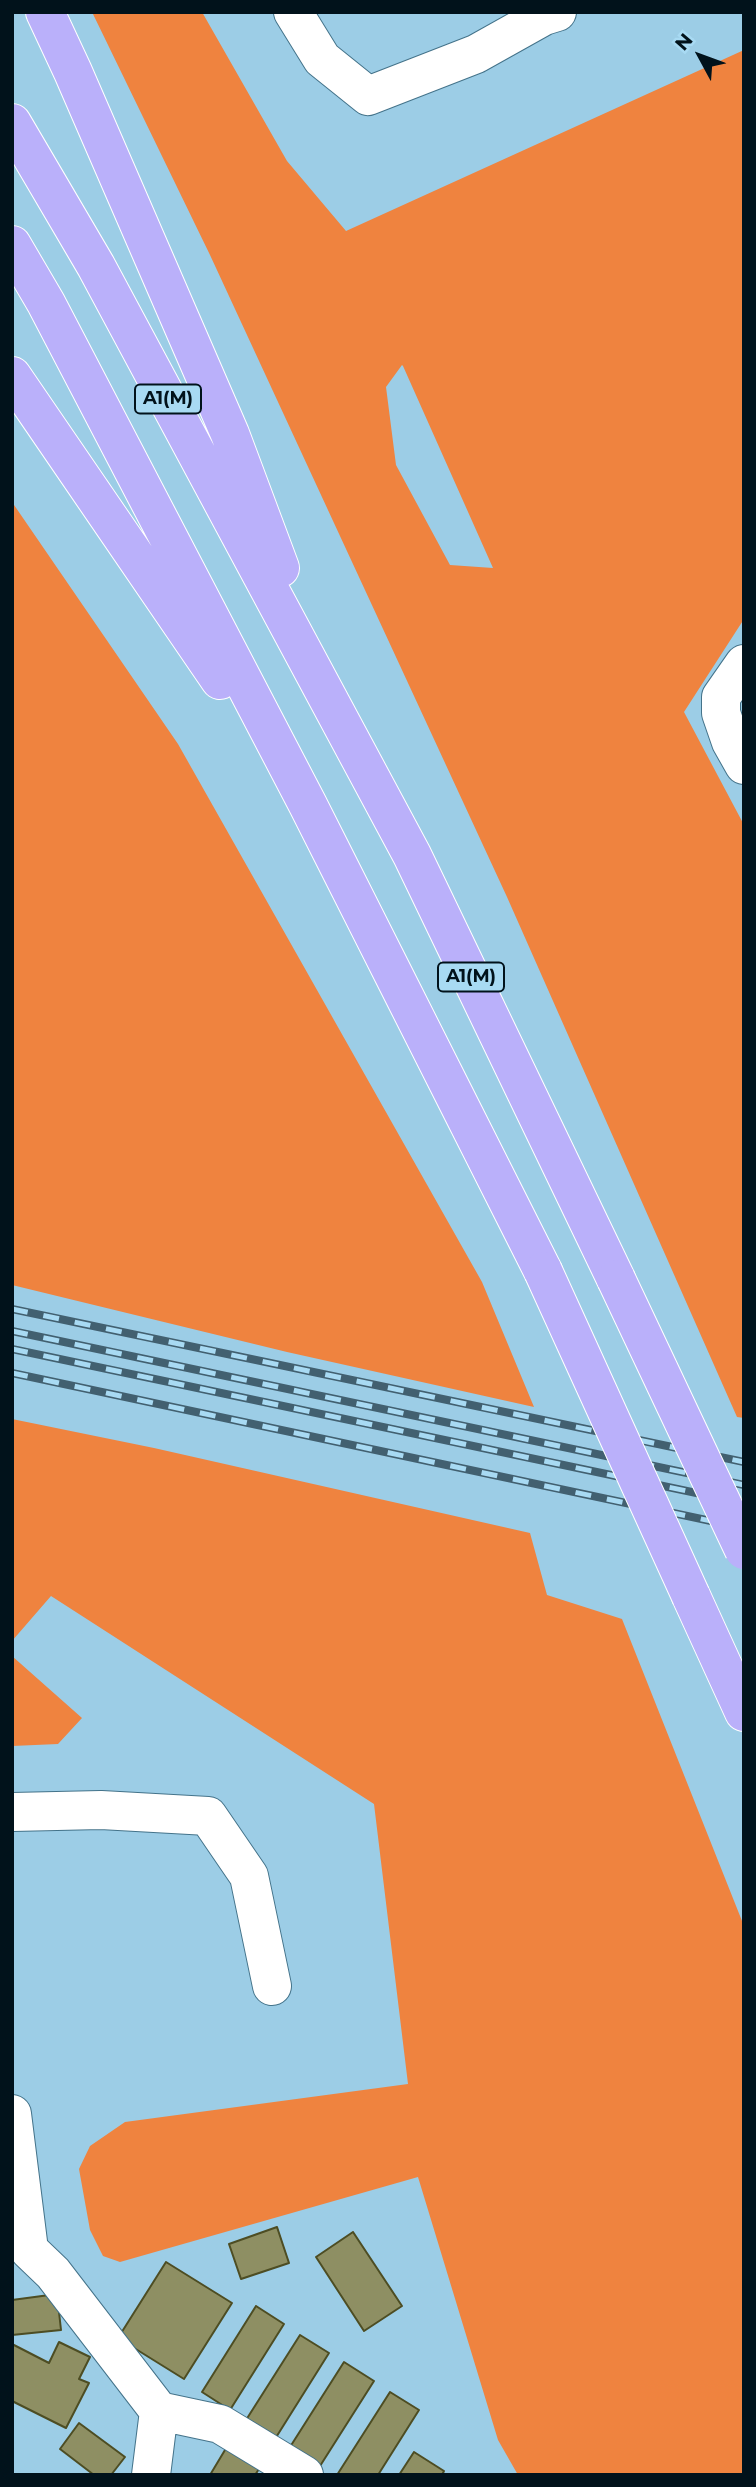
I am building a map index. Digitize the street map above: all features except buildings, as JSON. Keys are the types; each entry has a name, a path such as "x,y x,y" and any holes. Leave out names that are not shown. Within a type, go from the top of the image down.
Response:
{"highway":[{"path":"45,12 230,434 266,525 319,678"},
{"name":"A1(M)","path":"12,123 96,266 412,855 744,1550"},
{"name":"A1(M)","path":"12,245 46,303 307,805 543,1271 744,1712"},
{"path":"12,376 142,569 307,805"}],"lane":[{"path":"293,12 322,59 368,96 476,54 544,16 557,12"},
{"path":"744,664 721,696 721,713 731,742 744,765"},
{"path":"12,1812 101,1810 208,1816 249,1876 272,1986"},
{"path":"12,2113 29,2250 53,2273 159,2411 220,2424 304,2475"},
{"path":"151,2475 159,2411"}],"shaded area":[{"path":"92,12 202,12 287,161 346,231 744,50 744,619 684,712 744,825 744,1418 737,1417 507,897 210,255","holes":["402,365 493,568 450,565 396,465 386,387"]},
{"path":"12,502 178,744 482,1282 534,1407 287,1352 12,1285"},
{"path":"12,1419 154,1448 530,1533 547,1595 622,1619 744,1926 744,2475 518,2475 498,2440 418,2177 120,2262 103,2256 90,2230 79,2169 90,2146 125,2122 408,2084 374,1804 51,1596 12,1641"},
{"path":"12,1656 82,1718 58,1744 12,1746"}],"railway":[{"path":"12,1309 744,1462"},
{"path":"12,1331 744,1485"},
{"path":"12,1349 744,1503"},
{"path":"12,1373 744,1528"}]}
